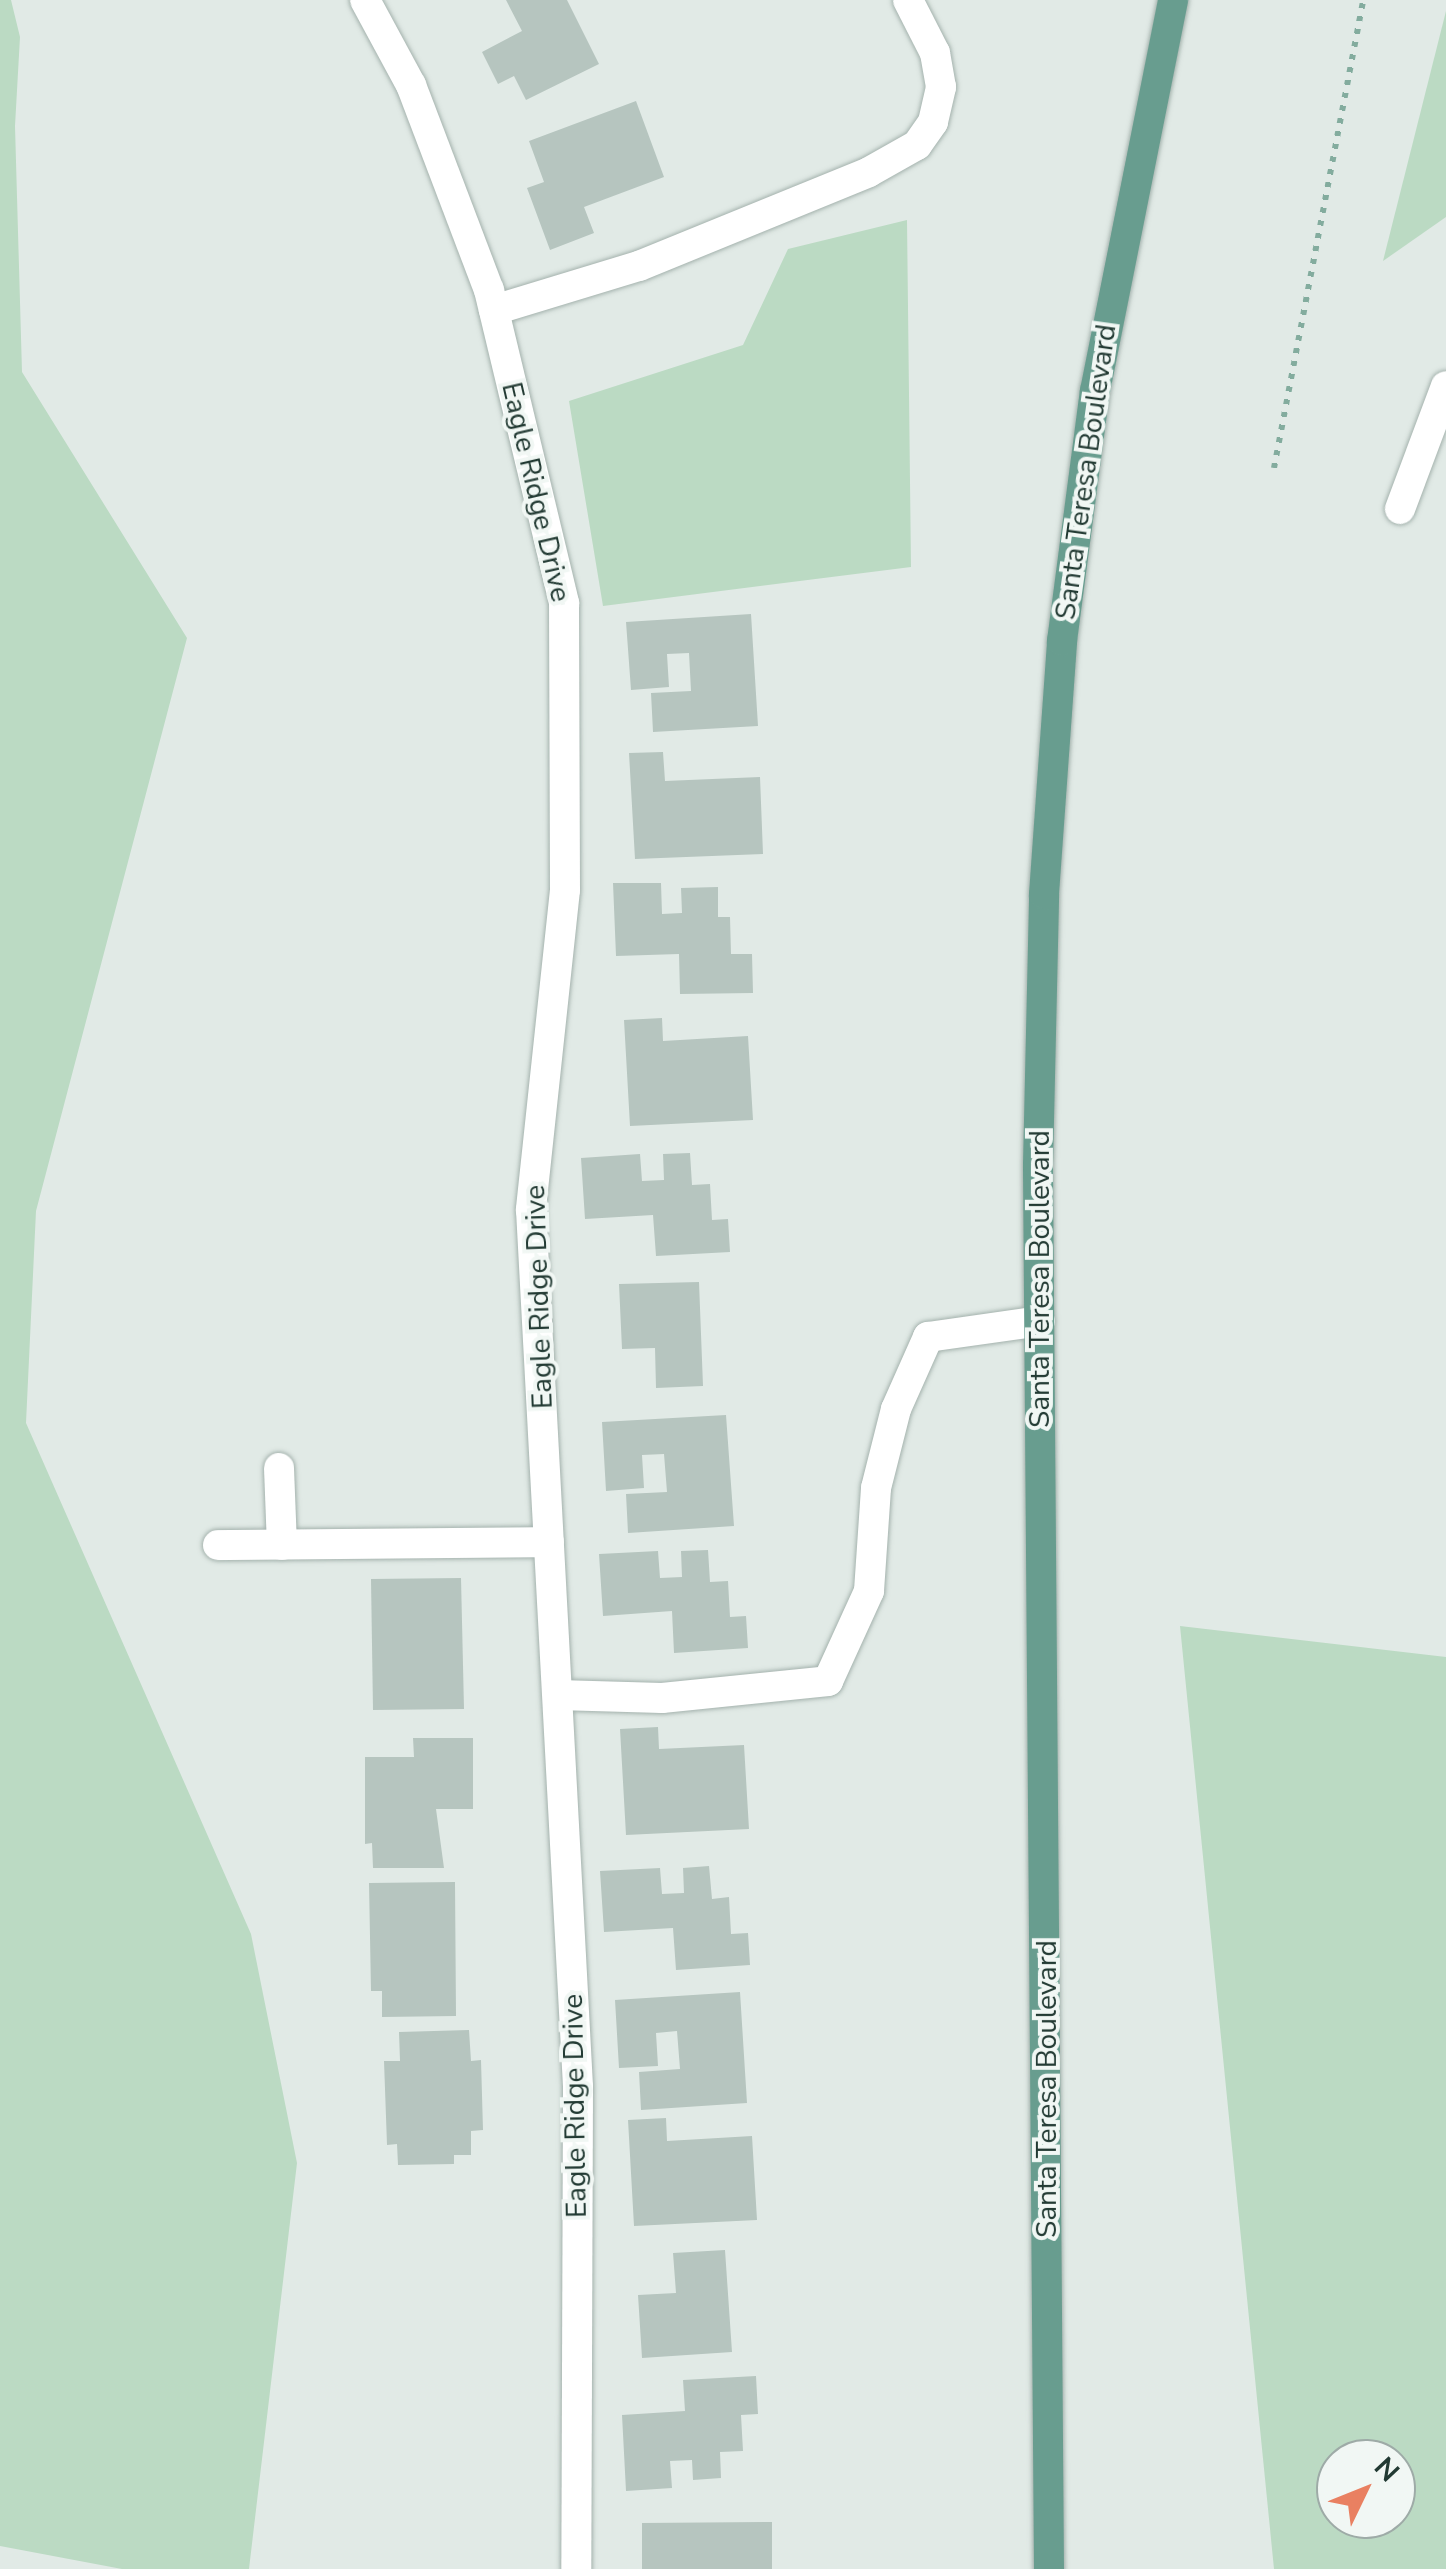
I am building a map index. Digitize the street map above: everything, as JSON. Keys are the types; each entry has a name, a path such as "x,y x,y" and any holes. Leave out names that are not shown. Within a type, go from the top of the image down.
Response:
{"main road":[{"name":"Santa Teresa Boulevard","path":"1049,2569 1040,1321 1044,894 1062,641 1095,390 1173,0"}],"street":[{"name":"Eagle Ridge Drive","path":"365,0 411,84 494,310 564,603 565,890 531,1210 578,2088 576,2569"},
{"path":"494,310 639,266 869,172 917,146 933,122 941,87 934,53 908,0"},
{"path":"1400,509 1446,386"},
{"path":"558,1695 662,1698 828,1680 868,1591 876,1488 896,1409 928,1336 1040,1321"},
{"path":"279,1468 282,1545"},
{"path":"218,1545 549,1542"}],"path":[{"path":"1274,468 1363,0"}],"green space":[{"path":"0,0 11,0 20,37 15,126 22,372 187,638 36,1211 26,1423 251,1934 297,2163 249,2569 122,2569 0,2546"},
{"path":"1446,11 1446,217 1383,261"},
{"path":"907,220 911,567 603,606 569,401 743,345 788,249"},
{"path":"1180,1626 1446,1657 1446,2569 1274,2569"}],"building":[{"path":"506,0 567,0 599,64 526,100 514,76 498,84 482,52 522,31"},
{"path":"636,101 664,177 584,207 594,233 550,250 527,188 544,182 529,141"},
{"path":"751,614 758,726 653,732 651,693 691,691 689,653 667,654 669,687 631,690 626,622"},
{"path":"663,752 665,781 760,777 763,854 635,859 629,753"},
{"path":"613,883 661,883 662,914 682,913 681,888 718,887 718,917 730,917 731,954 752,954 753,993 680,994 679,954 616,956"},
{"path":"662,1018 663,1041 748,1036 753,1120 630,1126 624,1020"},
{"path":"690,1153 692,1185 710,1184 712,1220 728,1219 730,1252 656,1256 653,1215 585,1219 581,1158 640,1154 642,1181 664,1180 663,1154"},
{"path":"699,1282 703,1386 656,1388 655,1348 622,1349 619,1284"},
{"path":"726,1415 734,1526 628,1533 626,1494 667,1492 664,1454 642,1455 644,1488 606,1491 602,1422"},
{"path":"708,1550 710,1582 728,1581 730,1617 746,1616 748,1648 674,1653 672,1611 603,1616 599,1554 658,1551 660,1578 682,1577 681,1551"},
{"path":"461,1578 464,1709 373,1710 371,1579"},
{"path":"658,1727 659,1749 744,1745 749,1829 626,1835 620,1729"},
{"path":"413,1738 473,1738 473,1809 436,1809 444,1868 373,1868 372,1843 365,1844 365,1757 414,1757"},
{"path":"709,1866 712,1899 729,1897 731,1934 748,1933 750,1965 676,1970 673,1928 604,1932 600,1871 660,1868 662,1894 684,1893 683,1868"},
{"path":"455,1882 456,2016 382,2017 382,1991 371,1991 369,1883"},
{"path":"740,1992 747,2103 641,2110 639,2072 680,2069 677,2031 656,2033 658,2066 619,2068 615,2000"},
{"path":"469,2030 471,2061 481,2060 483,2130 471,2131 471,2155 454,2155 454,2164 398,2165 397,2144 387,2145 384,2061 400,2061 399,2032"},
{"path":"666,2118 667,2141 752,2136 757,2220 634,2226 628,2120"},
{"path":"725,2250 732,2352 642,2358 638,2295 676,2293 673,2253"},
{"path":"756,2376 758,2414 741,2415 743,2451 720,2452 721,2478 693,2480 692,2460 670,2461 672,2488 626,2491 622,2415 685,2411 683,2380"},
{"path":"772,2522 772,2569 642,2569 642,2523"}]}
